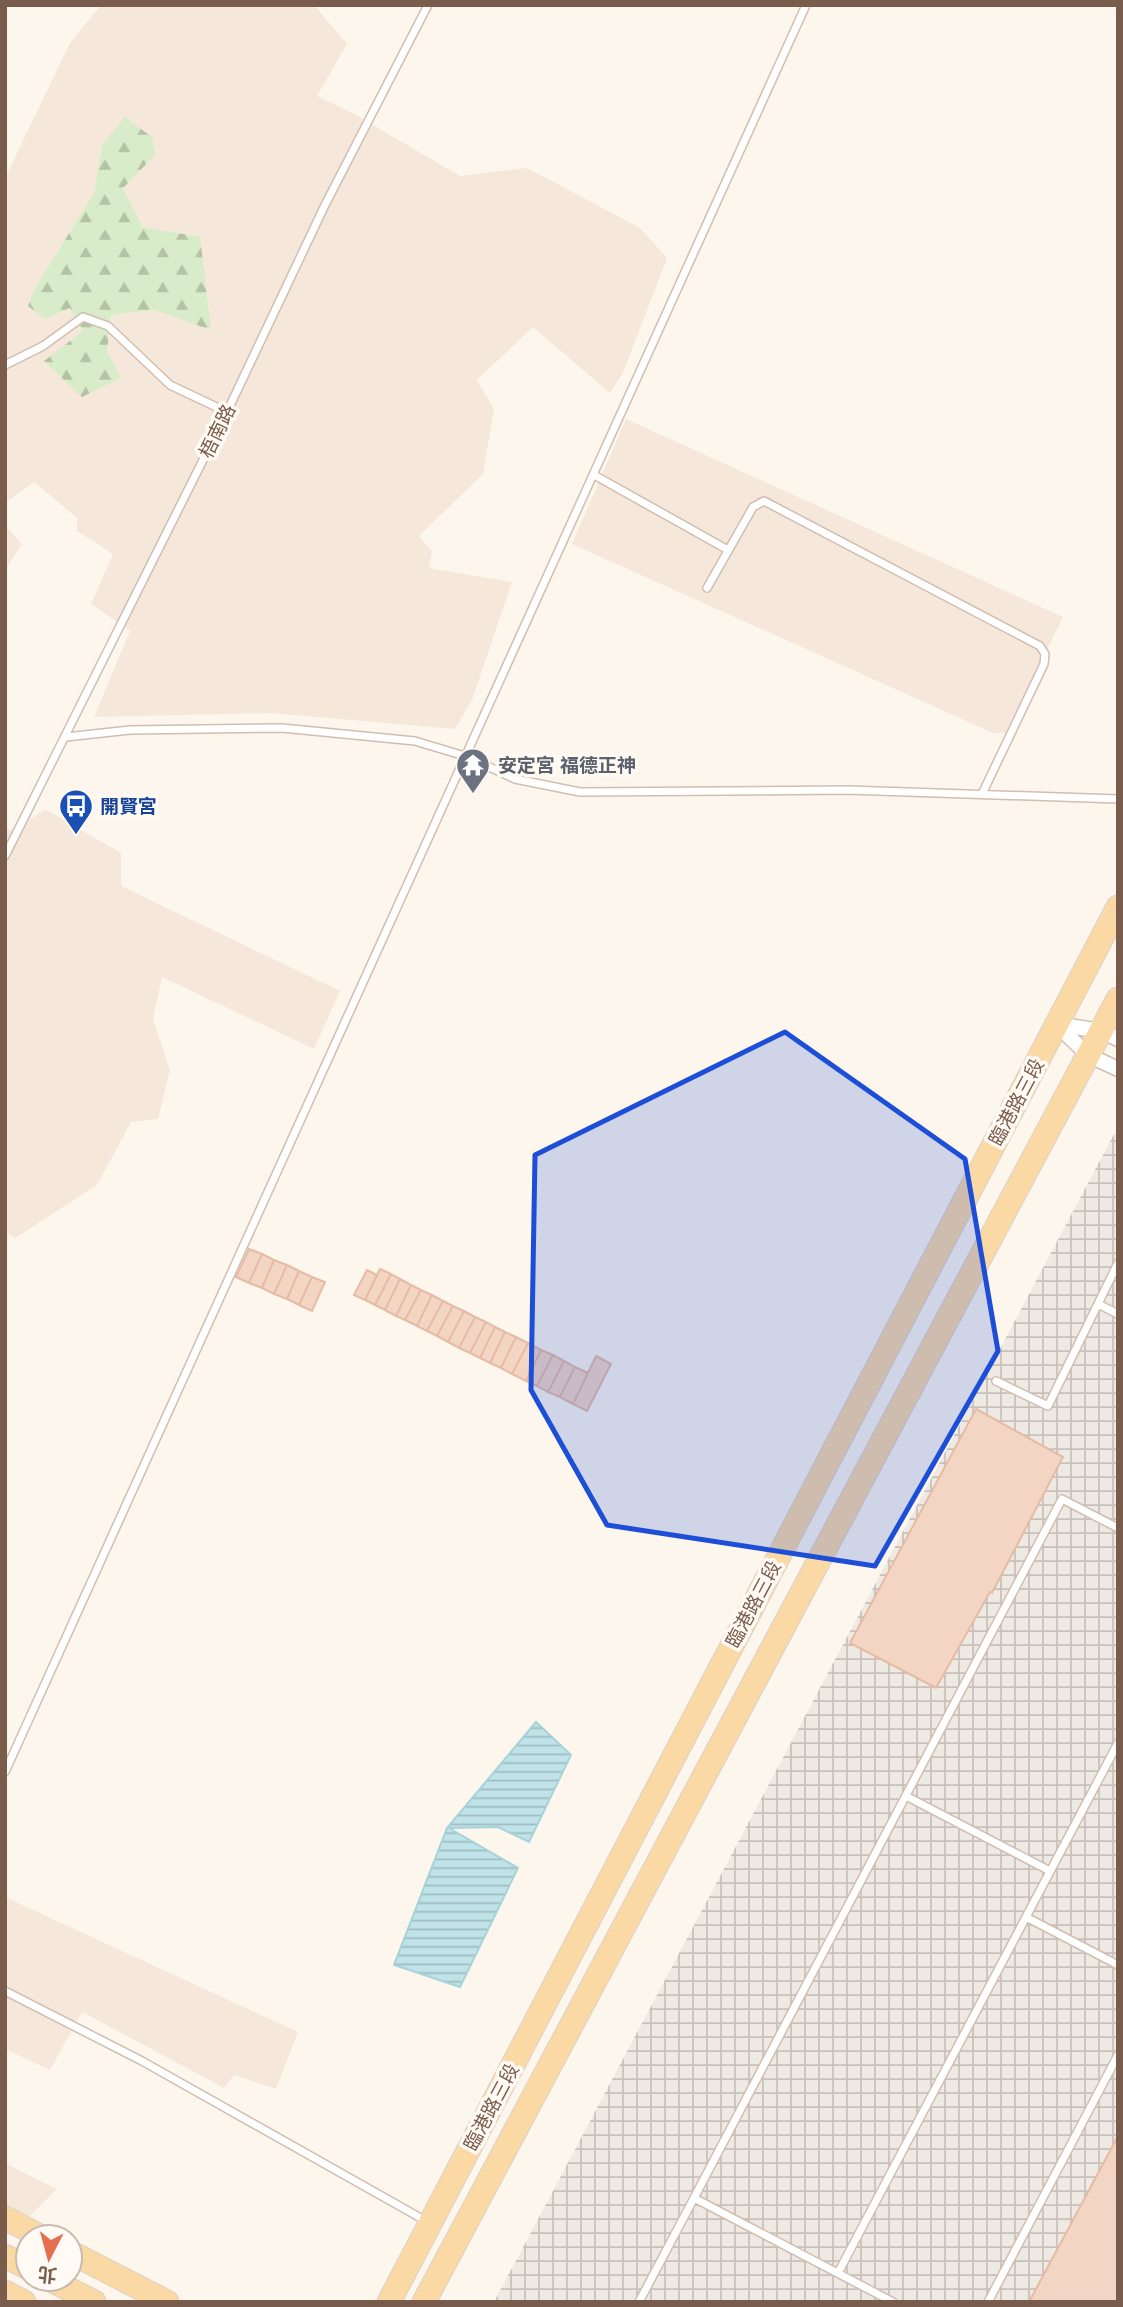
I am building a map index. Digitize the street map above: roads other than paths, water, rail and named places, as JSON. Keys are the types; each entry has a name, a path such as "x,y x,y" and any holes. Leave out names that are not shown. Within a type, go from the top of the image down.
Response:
{"main road":[{"name":"臨港路三段","path":"389,2302 1118,907"},
{"name":"臨港路三段","path":"424,2302 1088,1055 1109,1035 1118,999"},
{"path":"84,2259 167,2302"},
{"path":"5,2292 24,2302"},
{"path":"76,2293 94,2302"}],"street":[{"path":"1056,1024 1109,1035"},
{"path":"1056,1024 1088,1055 1118,1069"}],"lane":[{"name":"梧南路","path":"5,856 66,737 87,687 227,412 325,205 428,5"},
{"path":"5,1772 596,475 806,5"},
{"path":"5,365 43,346 83,317 108,326 170,385 227,412"},
{"path":"596,475 728,550"},
{"path":"707,588 753,507 764,501 1040,646 1045,654 1044,664 982,794"},
{"path":"66,737 130,730 282,728 415,740 468,757 515,779 580,792 848,790 1118,799"},
{"path":"996,1381 1048,1406 1118,1263"},
{"path":"1098,1304 1118,1314"},
{"path":"639,2302 1062,1499 1118,1528"},
{"path":"838,2273 1118,1743"},
{"path":"905,1796 1050,1871"},
{"path":"1026,1917 1118,1965"},
{"path":"5,1991 142,2061 430,2223"},
{"path":"988,2302 1118,2056"},
{"path":"694,2198 893,2302"}],"water":[{"path":"536,1722 571,1755 529,1842 498,1827 449,1828 518,1868 460,1987 394,1965 447,1828"}],"place":[{"name":"安定宮 福德正神","path":"473,795"},
{"name":"開賢宮","path":"76,836"}]}
